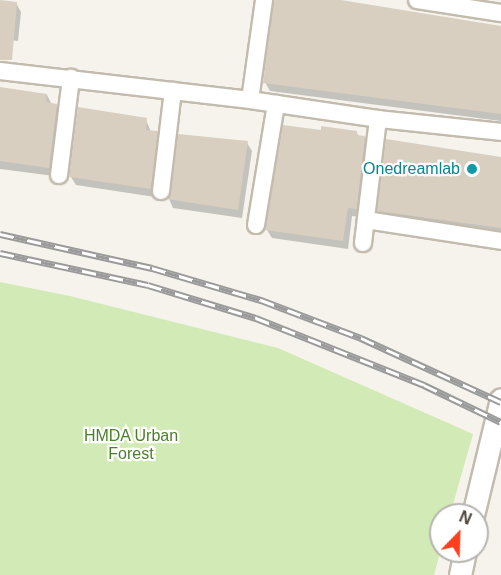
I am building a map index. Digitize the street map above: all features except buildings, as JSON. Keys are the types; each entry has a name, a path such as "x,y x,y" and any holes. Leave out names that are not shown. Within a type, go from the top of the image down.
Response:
{"street":[{"path":"250,100 264,0"},
{"path":"417,0 501,13"},
{"path":"0,71 250,100 378,119 501,132"},
{"path":"59,175 71,78"},
{"path":"161,191 173,91"},
{"path":"256,225 276,104"},
{"path":"363,243 378,119"},
{"path":"366,220 501,241"},
{"path":"476,503 501,399"}],"green space":[{"name":"HMDA Urban Forest","path":"0,282 70,296 278,348 473,434 453,503 429,503 429,563 437,563 434,575 0,575"}],"railway":[{"path":"0,234 152,268 261,300 361,338 501,402"},
{"path":"0,253 148,285 256,318 424,385 501,422"}],"place":[{"name":"Onedreamlab","path":"472,169"}]}
